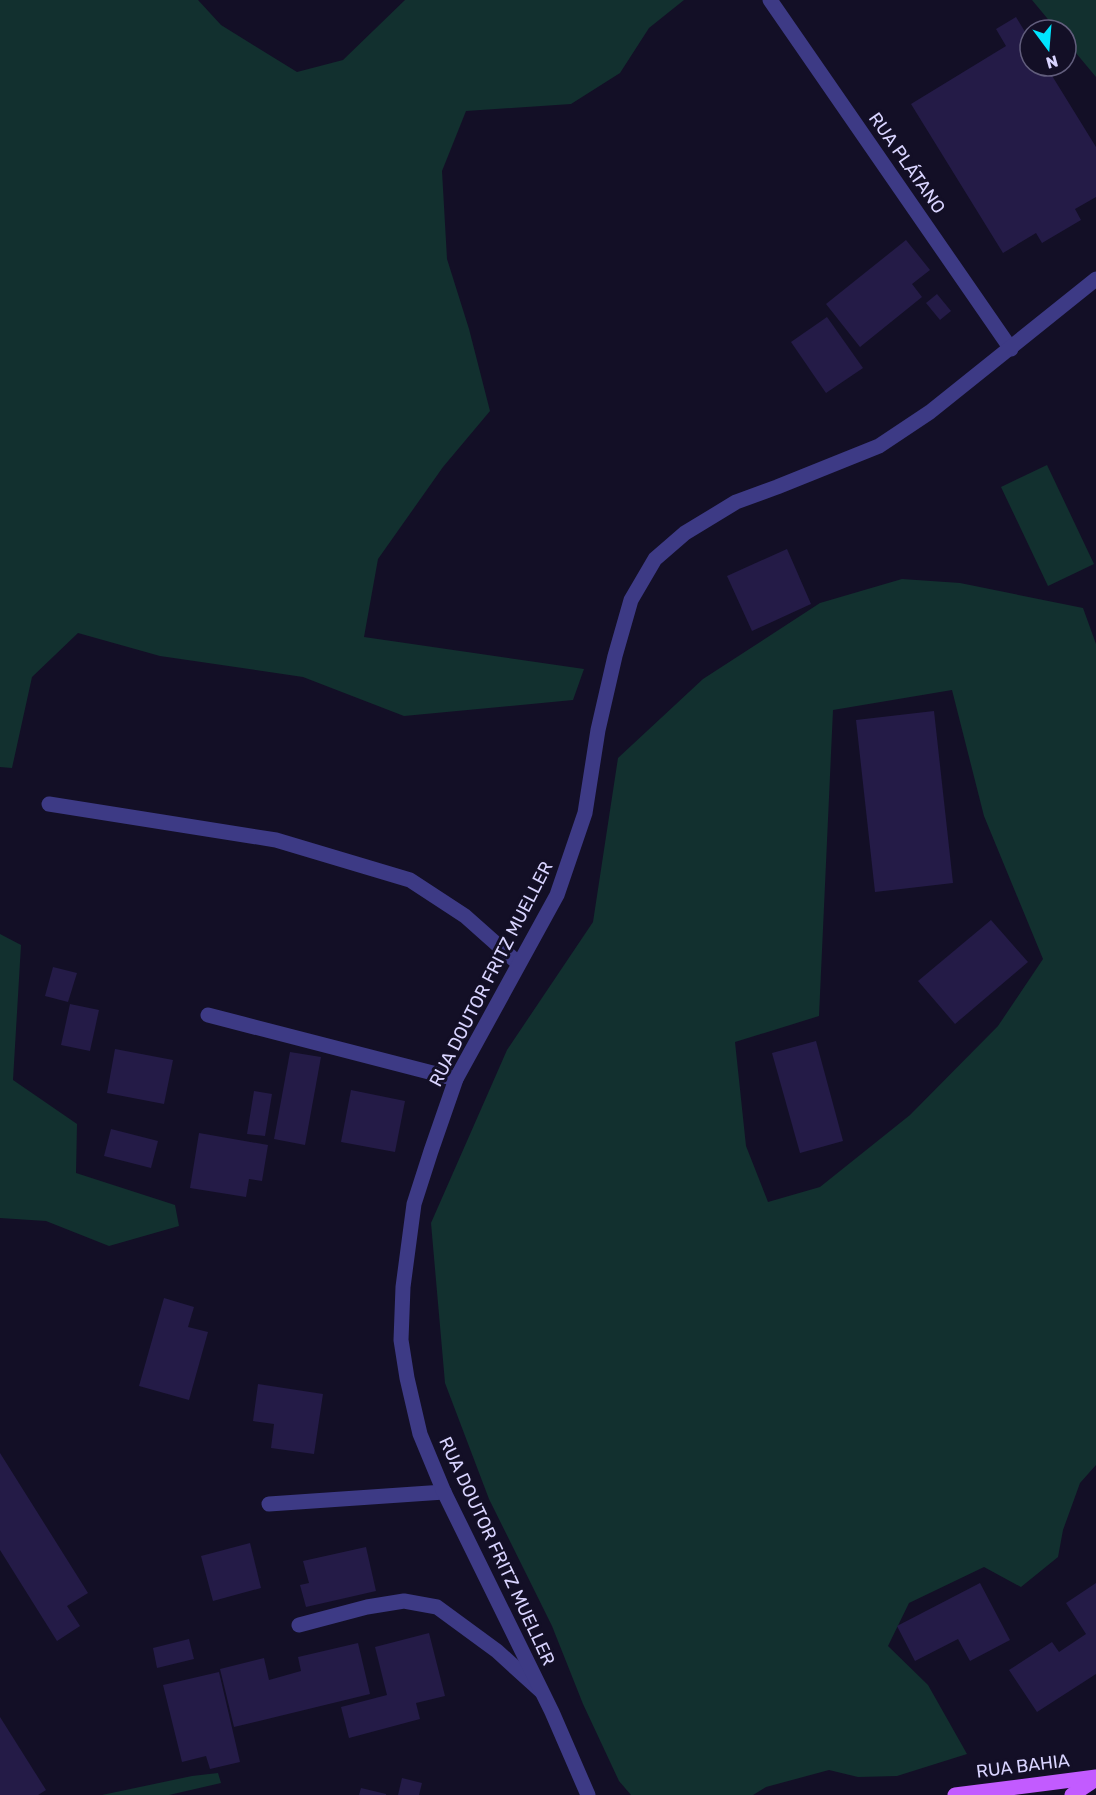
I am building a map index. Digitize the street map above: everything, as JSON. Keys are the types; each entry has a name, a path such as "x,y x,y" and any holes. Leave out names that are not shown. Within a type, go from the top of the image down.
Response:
{"main road":[{"name":"RUA BAHIA","path":"956,1795 1096,1778"},
{"name":"RUA BAHIA","path":"1072,1795 1096,1778"}],"street":[{"name":"RUA PLÁTANO","path":"770,0 1011,349"},
{"name":"RUA DOUTOR FRITZ MUELLER","path":"588,1795 541,1691 444,1492 420,1434 401,1340 403,1287 414,1204 456,1079 557,895 572,855 585,813 598,730 615,656 631,600 655,560 685,533 736,502 879,446 930,412 1096,279"},
{"path":"49,804 276,840 410,880 465,916 518,963"},
{"path":"208,1015 456,1079"},
{"path":"269,1504 444,1492"},
{"path":"299,1625 367,1607 404,1601 437,1607 497,1651 541,1691"}],"green space":[{"path":"0,0 198,0 221,25 297,72 343,60 405,0 684,0 649,28 620,73 571,104 466,111 442,171 447,259 469,329 490,411 443,467 378,559 364,637 584,669 573,700 404,716 303,677 160,656 78,633 32,677 12,768 0,767"},
{"path":"1032,0 1096,0 1096,77 1078,55 1078,18 1047,18"},
{"path":"1047,465 1094,564 1048,586 1001,487"},
{"path":"902,579 960,583 1083,608 1096,644 1096,1465 1080,1483 1063,1530 1058,1557 1021,1587 984,1567 909,1603 888,1646 928,1685 967,1754 897,1776 858,1777 829,1770 766,1787 753,1795 631,1795 619,1781 583,1704 552,1626 489,1499 445,1383 431,1223 507,1050 593,922 618,758 703,679 820,603","holes":["952,690 984,816 1043,959 998,1026 910,1115 820,1187 768,1202 746,1146 735,1042 819,1016 833,710"]},
{"path":"0,934 21,945 13,1080 77,1124 76,1173 175,1205 179,1226 109,1246 46,1221 0,1218"},
{"path":"218,1773 221,1783 169,1795 102,1795 192,1776"}],"building":[{"path":"1016,17 1018,20 1018,78 1053,78 1096,147 1096,197 1075,209 1081,220 1042,243 1036,233 1003,253 911,104 1006,46 996,29"},
{"path":"906,240 930,270 912,284 922,297 860,347 826,304"},
{"path":"937,294 951,311 940,320 926,303"},
{"path":"827,317 863,368 826,393 791,342"},
{"path":"787,549 811,604 752,631 727,576"},
{"path":"934,711 953,883 875,892 856,720"},
{"path":"991,920 1028,962 955,1024 918,981"},
{"path":"53,967 77,973 68,1002 45,996"},
{"path":"70,1004 99,1010 90,1051 61,1045"},
{"path":"816,1041 843,1141 800,1153 772,1053"},
{"path":"115,1049 173,1060 164,1104 107,1093"},
{"path":"290,1052 321,1057 305,1145 274,1139"},
{"path":"351,1090 405,1101 395,1152 341,1142"},
{"path":"254,1091 272,1094 265,1136 247,1134"},
{"path":"111,1129 158,1141 151,1168 104,1156"},
{"path":"199,1133 268,1145 262,1181 249,1179 246,1197 190,1188"},
{"path":"164,1298 194,1307 188,1327 208,1332 189,1400 139,1386"},
{"path":"258,1384 323,1394 314,1454 271,1448 274,1424 253,1421"},
{"path":"0,1453 88,1593 67,1606 80,1626 57,1641 0,1550"},
{"path":"250,1543 261,1588 213,1601 201,1556"},
{"path":"366,1547 376,1591 306,1607 300,1585 309,1583 303,1561"},
{"path":"980,1583 1010,1640 970,1661 958,1639 915,1661 897,1626"},
{"path":"1096,1583 1096,1674 1037,1712 1009,1670 1052,1642 1059,1652 1086,1634 1066,1603"},
{"path":"429,1633 445,1696 416,1703 420,1719 349,1738 341,1707 387,1695 375,1647"},
{"path":"189,1639 194,1659 157,1668 153,1648"},
{"path":"358,1643 370,1694 234,1727 220,1669 264,1658 269,1680 301,1671 298,1657"},
{"path":"219,1672 240,1762 210,1769 206,1756 182,1762 163,1685"},
{"path":"0,1717 46,1790 38,1795 0,1795"},
{"path":"402,1778 422,1783 419,1795 398,1795"},
{"path":"361,1788 386,1794 386,1795 359,1795"}]}
